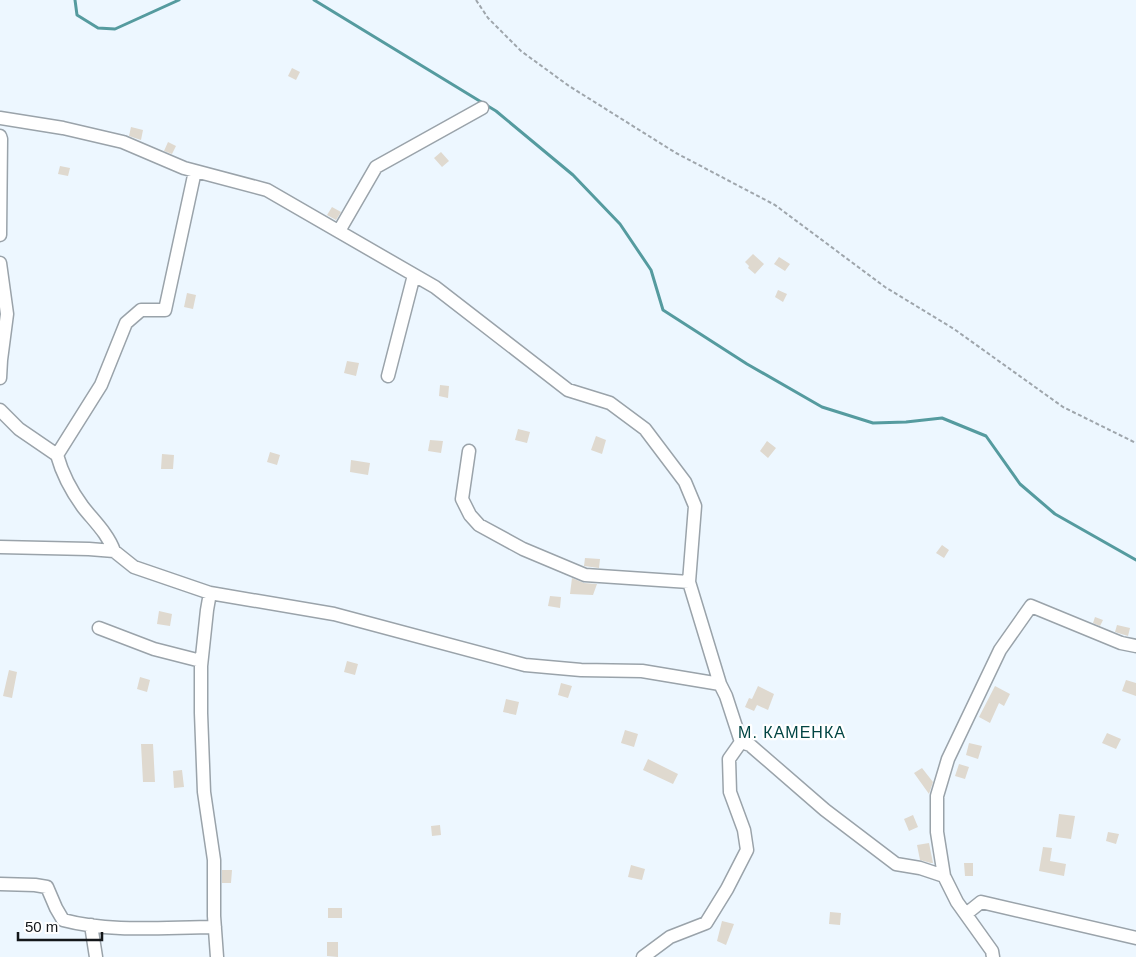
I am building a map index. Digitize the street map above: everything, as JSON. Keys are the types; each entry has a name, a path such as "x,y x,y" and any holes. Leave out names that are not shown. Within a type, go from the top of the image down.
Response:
{"street":[{"path":"339,231 376,167 482,108"},
{"path":"0,118 63,128 123,142 184,168 268,190 435,287 568,390 610,403 646,430 685,482 695,506 689,582 720,684 726,696 741,742"},
{"path":"0,136 2,139 0,235"},
{"path":"57,455 101,385 126,322 141,310 165,310 195,171"},
{"path":"0,263 7,314 0,378"},
{"path":"388,376 414,275"},
{"path":"0,410 19,429 57,455 60,466 82,505 110,542 114,551 134,567 210,593 227,594 334,614 526,665 581,670 642,671 720,684"},
{"path":"469,452 462,499 470,515 479,525 523,549 585,575 689,582"},
{"path":"0,547 114,551"},
{"path":"210,593 206,610 202,661 201,713 204,792 214,860 217,957"},
{"path":"993,957 992,951 957,902 944,876 937,832 937,796 948,759 1000,650 1030,606 1122,643 1136,646"},
{"path":"99,628 154,649 202,661"},
{"path":"741,742 750,745 825,810 896,864 920,868 944,876"},
{"path":"643,957 670,937 706,923 727,890 747,850 744,830 730,792 729,759 741,742"},
{"path":"0,884 47,887 63,920 82,925 143,928 215,927"},
{"path":"966,914 981,902 1136,938"},
{"path":"91,925 96,957"}],"path":[{"path":"476,0 488,18 521,51 569,86 676,153 774,205 885,287 954,328 1063,407 1136,443"}],"building":[{"path":"292,68 300,72 296,80 288,76"},
{"path":"131,127 143,130 141,140 129,136"},
{"path":"168,142 176,146 172,154 164,151"},
{"path":"441,152 449,161 442,167 434,158"},
{"path":"60,166 70,168 68,176 58,174"},
{"path":"332,207 341,212 336,220 327,215"},
{"path":"753,254 764,264 755,274 748,268 749,266 745,262"},
{"path":"779,257 790,264 785,271 774,264"},
{"path":"778,290 787,294 783,302 775,297"},
{"path":"187,293 196,295 193,309 184,307"},
{"path":"347,361 359,363 356,376 344,373"},
{"path":"440,385 449,386 448,398 439,396"},
{"path":"518,429 530,432 527,443 515,440"},
{"path":"596,436 606,440 602,454 591,450"},
{"path":"430,440 443,441 441,453 428,451"},
{"path":"767,441 776,448 768,458 760,451"},
{"path":"270,452 280,455 277,465 267,462"},
{"path":"162,454 174,455 173,469 161,469"},
{"path":"351,460 370,463 368,475 350,472"},
{"path":"942,545 949,550 944,558 936,553"},
{"path":"585,558 600,559 599,568 584,566"},
{"path":"572,578 584,583 597,584 593,595 570,594"},
{"path":"550,596 561,597 560,608 548,606"},
{"path":"159,611 172,614 170,626 157,624"},
{"path":"1095,617 1103,620 1100,626 1093,623"},
{"path":"1117,625 1130,628 1128,636 1115,632"},
{"path":"347,661 358,664 355,675 344,672"},
{"path":"9,670 17,672 12,698 3,696"},
{"path":"140,677 150,680 147,692 137,689"},
{"path":"1126,680 1136,683 1136,696 1122,691"},
{"path":"561,683 572,686 568,698 558,695"},
{"path":"758,686 774,694 768,710 757,705 754,711 745,707 749,698 752,699"},
{"path":"995,686 1010,694 1004,706 999,703 990,723 979,717"},
{"path":"506,699 519,702 516,715 503,712"},
{"path":"625,730 638,734 634,747 621,743"},
{"path":"1107,733 1121,739 1116,749 1102,743"},
{"path":"969,743 982,746 978,759 966,755"},
{"path":"141,744 153,744 155,782 143,782"},
{"path":"648,759 678,774 673,784 643,770"},
{"path":"959,764 969,767 965,779 955,776"},
{"path":"922,768 933,782 929,794 914,773"},
{"path":"182,770 184,787 174,788 173,771"},
{"path":"1059,814 1075,816 1071,839 1056,837"},
{"path":"913,815 918,827 909,831 904,819"},
{"path":"440,825 441,835 432,836 431,826"},
{"path":"1108,832 1119,834 1116,844 1106,841"},
{"path":"929,843 933,863 920,860 917,845"},
{"path":"1043,847 1052,848 1050,861 1066,864 1064,876 1039,871"},
{"path":"964,863 973,863 973,876 965,876"},
{"path":"631,865 645,869 642,880 628,877"},
{"path":"222,870 232,870 231,883 222,883"},
{"path":"328,908 342,908 342,918 328,918"},
{"path":"830,912 841,913 840,925 829,924"},
{"path":"722,921 734,924 726,945 717,941"},
{"path":"327,942 338,942 338,957 327,956"}],"waterway":[{"path":"75,0 77,15 98,28 115,29 179,0"},
{"path":"314,0 496,111 573,175 620,224 651,270 663,310 747,364 822,407 873,423 942,418 986,436 1020,484 1055,514 1136,560"}],"district":[{"name":"М. КАМЕНКА","path":"792,732"}]}
